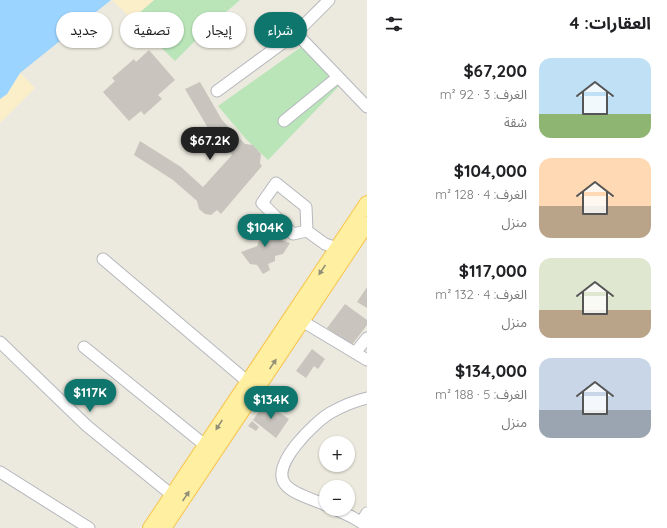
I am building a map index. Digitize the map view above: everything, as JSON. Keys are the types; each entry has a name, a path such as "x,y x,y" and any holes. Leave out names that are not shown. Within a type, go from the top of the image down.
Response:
{"main road":[{"path":"150,528 367,203"},
{"path":"164,528 367,224"}],"street":[{"path":"307,22 329,0"},
{"path":"307,45 367,107"},
{"path":"217,91 276,48"},
{"path":"284,121 338,77"},
{"path":"307,231 306,207 276,184 262,203 293,234 307,231 325,244 337,248"},
{"path":"103,259 248,382"},
{"path":"302,321 367,360"},
{"path":"356,353 367,338"},
{"path":"0,342 87,426 172,495"},
{"path":"84,347 206,446"},
{"path":"319,502 288,488 283,480 283,466 289,455 300,441 313,427 329,414 353,401 367,398"},
{"path":"0,472 89,528"},
{"path":"354,516 365,520"}],"green space":[{"path":"154,0 240,0 226,12 192,12 192,44 175,61 162,48 184,48 184,12 140,12"},
{"path":"300,48 307,48 341,84 268,160 246,139 218,106"}],"sand":[{"path":"112,0 154,0 140,12 125,12"},
{"path":"20,73 35,88 0,123 0,99 7,94"}],"water":[{"path":"0,0 111,0 96,12 56,12 56,44 20,73 7,94 0,99"}],"building":[{"path":"149,50 175,80 158,95 162,99 144,115 141,111 129,121 103,92 115,81 112,78 134,59 136,62"},
{"path":"200,82 222,120 245,144 253,145 261,154 260,163 262,166 221,214 217,210 211,215 205,214 199,209 197,201 173,180 134,155 140,141 181,167 203,187 232,155 208,128 185,89"},
{"path":"262,221 266,229 272,229 278,239 290,243 283,254 275,256 275,261 268,264 270,270 263,274 257,265 250,264 241,252 257,246 259,241 252,224"},
{"path":"367,287 367,308 357,302"},
{"path":"345,304 367,320 367,325 351,346 327,328"},
{"path":"312,349 325,359 318,369 314,366 306,378 296,371"},
{"path":"265,403 289,419 276,438 253,420"},
{"path":"252,421 259,427 256,431 248,426"}]}
